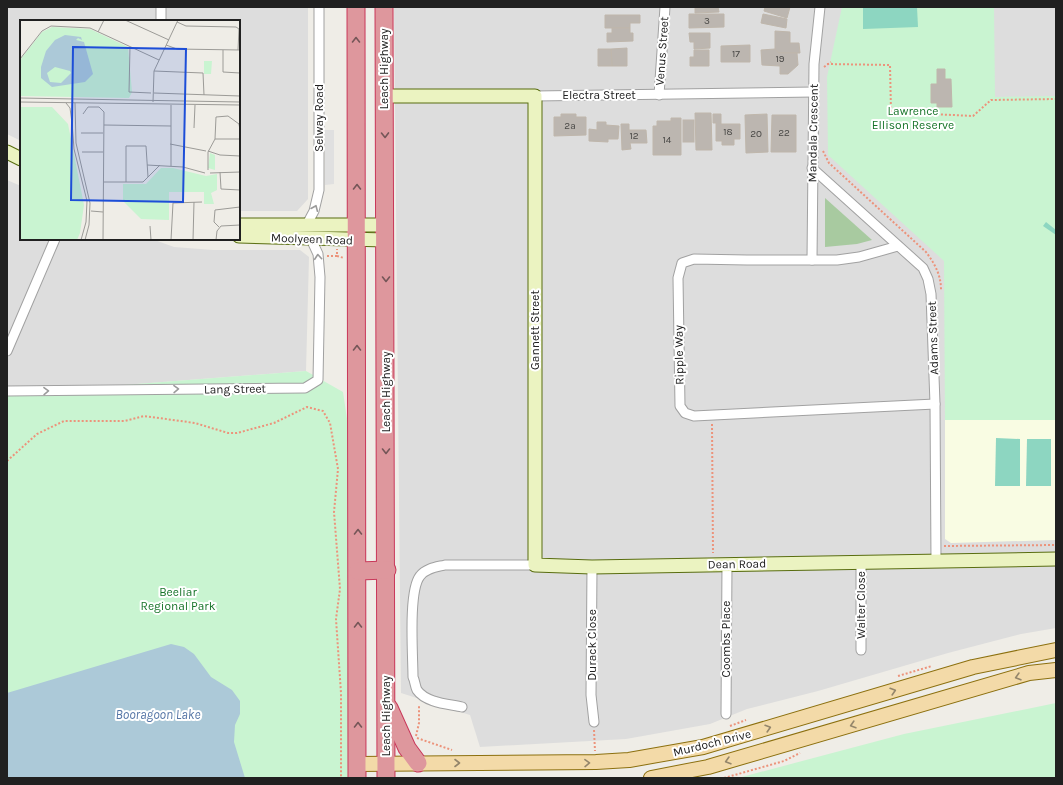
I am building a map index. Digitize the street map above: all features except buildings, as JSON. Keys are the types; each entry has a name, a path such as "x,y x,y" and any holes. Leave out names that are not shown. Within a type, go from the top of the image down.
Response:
{"highway":[{"path":"356,7 358,571 357,771"},
{"name":"Leach Highway","path":"384,7 387,570 386,771"},
{"path":"358,571 387,570"},
{"path":"386,702 407,748 418,763"}],"main road":[{"name":"Murdoch Drive","path":"357,771 386,771 418,763 596,762 665,755 703,747 973,667 1056,650"},
{"name":"Murdoch Drive","path":"651,778 708,767 1029,673 1056,670"}],"street":[{"path":"161,7 161,20"},
{"name":"Selway Road","path":"306,226 316,207 319,190 319,7"},
{"name":"Venus Street","path":"659,95 665,7"},
{"name":"Mandala Crescent","path":"812,260 814,64 820,7"},
{"name":"Electra Street","path":"384,96 659,95 814,92"},
{"name":"Gannett Street","path":"535,96 535,565"},
{"path":"7,152 20,158"},
{"path":"7,162 20,168"},
{"name":"Adams Street","path":"812,168 923,268 928,279 931,294 935,404 936,560"},
{"name":"Moolyeen Road","path":"240,226 306,226 357,233"},
{"name":"Moolyeen Road","path":"240,236 311,239 357,233 385,233"},
{"name":"Lang Street","path":"7,391 305,388 318,380 320,277 318,254 311,239"},
{"path":"7,351 55,240"},
{"name":"Ripple Way","path":"898,246 859,257 812,260 694,259 682,263 678,278 680,406 685,413 690,415 712,416 935,404"},
{"name":"Dean Road","path":"424,696 417,690 414,677 413,596 420,576 431,568 445,565 535,565 592,567 861,561 1056,559"},
{"name":"Walter Close","path":"861,561 861,650"},
{"name":"Coombs Place","path":"726,714 727,564"},
{"name":"Durack Close","path":"592,567 591,695 594,722"},
{"path":"424,696 436,701 462,706"}],"path":[{"path":"825,64 831,62"},
{"path":"814,64 890,66 891,112 973,116 991,100 1056,99"},
{"path":"823,74 825,64"},
{"path":"823,144 825,159 926,252 936,266 939,275 941,292"},
{"path":"321,256 337,256 337,251"},
{"path":"7,462 37,434 64,421 125,421 144,416 195,423 237,434 274,423 307,407 323,411 330,423 338,469 334,512 340,589 336,619 340,693 341,778"},
{"path":"712,416 713,564"},
{"path":"942,543 944,546 1056,545"},
{"path":"424,696 419,703 419,723 415,737 459,751"},
{"path":"587,752 595,752 594,722"},
{"path":"728,726 733,724"}],"shaded area":[{"path":"7,7 308,7 308,199 297,211 240,211 240,20 20,20 20,140 7,134"},
{"path":"394,7 1056,7 1056,628 1021,634 948,653 818,691 747,709 710,724 626,739 480,747 470,715 401,693"},
{"path":"325,130 334,130 334,184 325,185"},
{"path":"7,180 20,186 20,240 155,240 174,247 213,250 300,250 309,257 306,371 7,394"},
{"path":"945,420 1056,420 1056,540 951,543 945,539"}],"green space":[{"name":"Lawrence Ellison Reserve","path":"842,7 994,7 995,97 1056,96 1056,420 945,420 944,261 828,155 827,77"},
{"path":"863,7 917,7 918,27 863,29"},
{"path":"825,198 872,240 857,244 825,247"},
{"path":"1046,222 1056,230 1056,235 1043,226"},
{"name":"Beeliar Regional Park","path":"306,371 343,392 350,439 349,778 7,778 7,394"},
{"path":"996,438 1020,439 1020,486 995,486"},
{"path":"1027,439 1051,439 1051,486 1026,486"},
{"path":"1056,703 1056,778 738,778 904,734"}],"water":[{"name":"Booragoon Lake","path":"171,644 184,647 194,654 211,677 232,690 240,701 240,714 235,725 234,742 245,778 7,778 7,693"}]}
